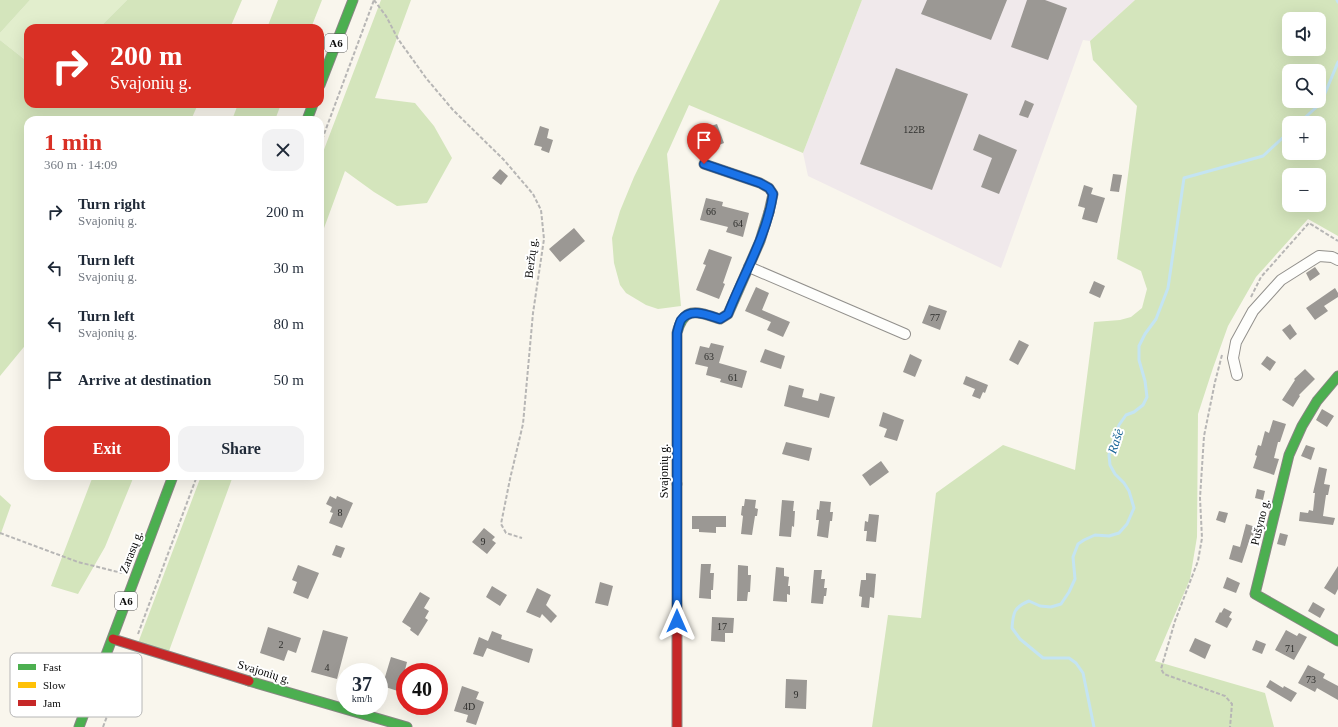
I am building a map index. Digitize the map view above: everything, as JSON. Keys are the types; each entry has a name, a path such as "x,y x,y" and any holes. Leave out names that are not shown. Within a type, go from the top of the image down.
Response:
{"main road":[{"name":"A6","path":"324,75 353,0"},
{"name":"Svajonių g.","path":"677,727 677,333 680,321 689,314 697,312 720,319 728,314 737,291 750,267 771,209 773,194 769,188 760,183 704,164"},
{"name":"Pušyno g.","path":"1338,376 1317,401 1302,426 1289,455 1254,594 1338,641"},
{"name":"Zarasų g.","path":"108,653 134,576 171,480"},
{"name":"Svajonių g.","path":"113,639 301,697 407,727"},
{"name":"Zarasų g.","path":"79,727 83,717"}],"street":[{"path":"1237,375 1233,358 1236,342 1253,311 1281,280 1319,256 1332,257 1338,260"},
{"path":"750,267 905,334"}],"path":[{"path":"324,134 374,0"},
{"name":"Beržų g.","path":"374,0 386,16 398,39 426,78 454,110 504,160 533,194 541,210 544,239 533,313 523,424 501,524 506,533 522,538"},
{"path":"1251,298 1261,277 1309,223 1338,241"},
{"path":"1223,352 1204,436 1200,498 1202,538 1198,561 1175,621 1161,669 1164,674 1225,696 1232,704 1233,710 1230,727"},
{"path":"131,653 196,480"},
{"path":"0,533 78,562 134,576"},
{"path":"103,727 107,717"}],"shaded area":[{"path":"862,0 1135,0 1090,41 1083,40 1001,268 808,176 803,153"}],"green space":[{"path":"0,0 30,0 0,33"},
{"path":"30,0 127,0 103,24 24,24 24,59 0,40 0,33"},
{"path":"127,0 242,0 232,24 103,24"},
{"path":"278,0 322,0 313,24 269,24"},
{"path":"381,0 411,0 375,98 415,103 434,126 452,158 427,203 397,206 374,192 345,171 324,228 324,150"},
{"path":"720,0 862,0 803,153 689,105 667,154 681,306 658,309 646,305 626,293 620,285 614,263 612,238 620,211 634,177"},
{"path":"1135,0 1338,0 1338,236 1308,219 1256,277 1228,326 1198,414 1197,537 1190,579 1155,661 1265,693 1274,727 872,727 888,615 921,618 936,493 1003,445 1075,470 1094,322 1120,320 1131,317 1142,308 1147,289 1141,271 1117,259 1137,106 1093,60 1090,41"},
{"path":"0,40 24,59 24,108 196,108 193,116 24,116 24,347 0,376"},
{"path":"236,108 280,108 276,116 234,116"},
{"path":"91,480 132,480 105,547 78,594 51,586"},
{"path":"199,480 232,480 169,651 138,643"},
{"path":"0,495 11,505 0,536"}],"building":[{"path":"927,0 1007,0 991,40 921,14"},
{"path":"1027,0 1045,0 1067,8 1048,60 1011,47"},
{"path":"896,68 968,94 932,190 860,164"},
{"path":"1025,100 1034,104 1028,118 1019,115"},
{"path":"717,124 724,143 709,149 702,129"},
{"path":"540,126 549,129 547,138 553,140 549,153 541,150 542,147 534,145"},
{"path":"979,134 1017,150 999,194 981,187 992,158 973,150"},
{"path":"500,169 508,176 501,185 492,178"},
{"path":"1113,174 1122,175 1119,192 1110,191"},
{"path":"1084,185 1093,188 1091,194 1105,198 1097,223 1082,219 1085,208 1078,206"},
{"path":"706,198 723,202 722,206 749,213 743,237 726,232 728,227 700,220"},
{"path":"574,228 585,241 560,262 549,249"},
{"path":"709,249 732,257 723,283 725,284 719,299 696,290 706,265 703,264"},
{"path":"1315,267 1320,274 1310,281 1306,273"},
{"path":"1094,281 1105,286 1100,298 1089,293"},
{"path":"756,287 769,293 762,310 790,322 783,337 767,330 771,322 745,311"},
{"path":"1335,288 1338,293 1338,297 1324,306 1328,311 1315,320 1306,308"},
{"path":"929,305 947,311 940,330 922,323"},
{"path":"1290,324 1297,334 1290,340 1282,330"},
{"path":"1019,340 1029,345 1018,365 1009,360"},
{"path":"711,343 724,346 719,363 747,371 742,388 720,382 721,379 706,375 708,367 695,364 700,346 709,348"},
{"path":"765,349 785,356 781,369 760,362"},
{"path":"910,354 922,360 915,377 903,372"},
{"path":"1267,356 1276,362 1270,371 1261,364"},
{"path":"1305,369 1315,379 1299,395 1300,396 1293,407 1282,400 1295,380 1294,379"},
{"path":"966,376 988,385 985,393 983,392 980,399 972,396 975,389 963,384"},
{"path":"789,385 804,389 802,397 818,401 820,393 835,397 829,418 784,406"},
{"path":"1322,409 1334,416 1327,427 1316,420"},
{"path":"883,412 904,420 897,441 884,437 887,429 879,426"},
{"path":"1273,420 1286,424 1280,442 1278,442 1274,458 1279,459 1274,475 1253,468 1257,456 1255,455 1258,445 1261,446 1265,431 1269,433"},
{"path":"786,442 812,448 809,461 782,454"},
{"path":"1306,445 1315,448 1311,460 1301,456"},
{"path":"881,461 889,472 870,486 862,475"},
{"path":"1319,467 1327,469 1324,484 1330,485 1328,495 1326,495 1323,516 1335,518 1333,525 1299,521 1300,512 1308,513 1309,510 1313,511 1315,493 1313,493"},
{"path":"1257,489 1265,491 1263,500 1255,498"},
{"path":"330,496 336,499 337,496 353,503 342,528 329,523 333,513 330,512 332,507 326,504"},
{"path":"745,499 756,500 755,508 758,509 757,516 755,516 752,535 741,534 743,516 741,515 742,506 744,506"},
{"path":"782,500 794,501 794,527 792,526 791,537 779,536"},
{"path":"820,501 831,502 830,512 833,512 832,521 830,521 828,538 817,536 819,520 816,520 817,509 819,510"},
{"path":"1219,511 1228,513 1225,523 1216,520"},
{"path":"869,514 879,515 876,542 866,541 867,531 864,531 865,521 868,522"},
{"path":"692,516 726,516 726,527 716,527 716,533 699,532 699,529 692,529"},
{"path":"1246,524 1259,528 1257,537 1251,535 1242,563 1229,559 1233,545 1240,547"},
{"path":"484,528 495,537 492,540 496,543 487,554 472,542"},
{"path":"1280,533 1288,535 1285,546 1277,544"},
{"path":"336,545 345,548 341,558 332,555"},
{"path":"701,564 711,564 710,573 714,573 711,599 699,598"},
{"path":"298,565 319,573 308,599 293,593 297,582 292,580"},
{"path":"738,565 748,566 748,575 751,575 750,592 748,592 747,601 737,601"},
{"path":"1338,566 1338,589 1335,595 1324,588"},
{"path":"776,567 784,568 784,576 789,577 788,586 790,586 790,595 787,594 787,602 773,601"},
{"path":"814,570 822,570 821,579 825,579 824,588 827,588 823,604 811,603"},
{"path":"866,573 876,574 874,598 870,597 869,608 861,607 862,597 859,596 861,580 866,580"},
{"path":"1227,577 1240,583 1236,593 1223,588"},
{"path":"600,582 613,586 608,606 595,603"},
{"path":"492,586 507,595 500,606 486,597"},
{"path":"537,588 551,595 546,605 557,616 551,623 542,614 540,618 526,612"},
{"path":"420,592 430,598 424,608 429,611 425,618 428,620 418,636 410,630 411,628 402,622"},
{"path":"1313,602 1325,609 1320,618 1308,611"},
{"path":"1224,608 1232,612 1229,617 1232,619 1227,628 1215,622 1220,612 1221,613"},
{"path":"712,617 734,618 733,633 725,633 725,642 711,641"},
{"path":"268,627 301,638 296,653 288,650 284,661 260,653"},
{"path":"323,630 348,637 341,663 336,663 336,679 311,672"},
{"path":"1286,630 1297,636 1299,633 1307,637 1294,660 1275,650"},
{"path":"492,631 502,635 501,639 533,649 529,663 487,648 483,657 473,654 479,637 488,641"},
{"path":"1195,638 1211,645 1205,659 1189,651"},
{"path":"1256,640 1266,644 1262,654 1252,650"},
{"path":"391,657 407,662 396,663 396,690 388,688 388,667"},
{"path":"1308,665 1325,674 1323,678 1338,686 1338,700 1317,688 1315,692 1298,683"},
{"path":"786,679 807,680 806,709 785,708"},
{"path":"1270,680 1283,688 1284,686 1297,693 1291,702 1266,687"},
{"path":"462,686 479,692 476,699 484,702 476,725 466,722 468,715 454,711"}],"waterway":[{"name":"Rašė","path":"1307,116 1321,103 1338,62"},
{"name":"Rašė","path":"1094,727 1083,673 1076,663 1069,658 1043,658 1020,639 1012,628 1014,614 1017,608 1029,601 1040,606 1051,607 1061,604 1075,579 1073,557 1078,544 1095,535 1109,536 1119,533 1127,524 1134,508 1129,491 1124,483 1115,474 1110,465 1109,455 1119,425 1126,415 1134,412 1143,405 1147,397 1145,381 1139,360 1139,346 1145,334 1156,319 1168,288 1184,178 1263,156 1282,138"}],"traffic: fast":[{"path":"324,75 353,0"},
{"path":"308,116 312,108"},
{"path":"677,484 677,333 680,324 688,314 699,313 720,319 728,314 760,241 769,212"},
{"path":"1338,376 1317,401 1302,426 1289,455 1255,594 1338,641"},
{"path":"107,653 172,480"},
{"path":"249,681 407,727"},
{"path":"79,727 83,717"}],"traffic: slow":[{"path":"704,164 760,183 769,188 773,194 769,212"},
{"path":"677,484 677,626"}],"traffic: jam":[{"path":"677,626 677,727"},
{"path":"113,639 249,681"}],"route":[{"path":"677,621 677,333 680,321 689,314 697,312 720,319 728,314 737,291 750,267 771,209 773,194 769,188 760,183 704,164"}]}
